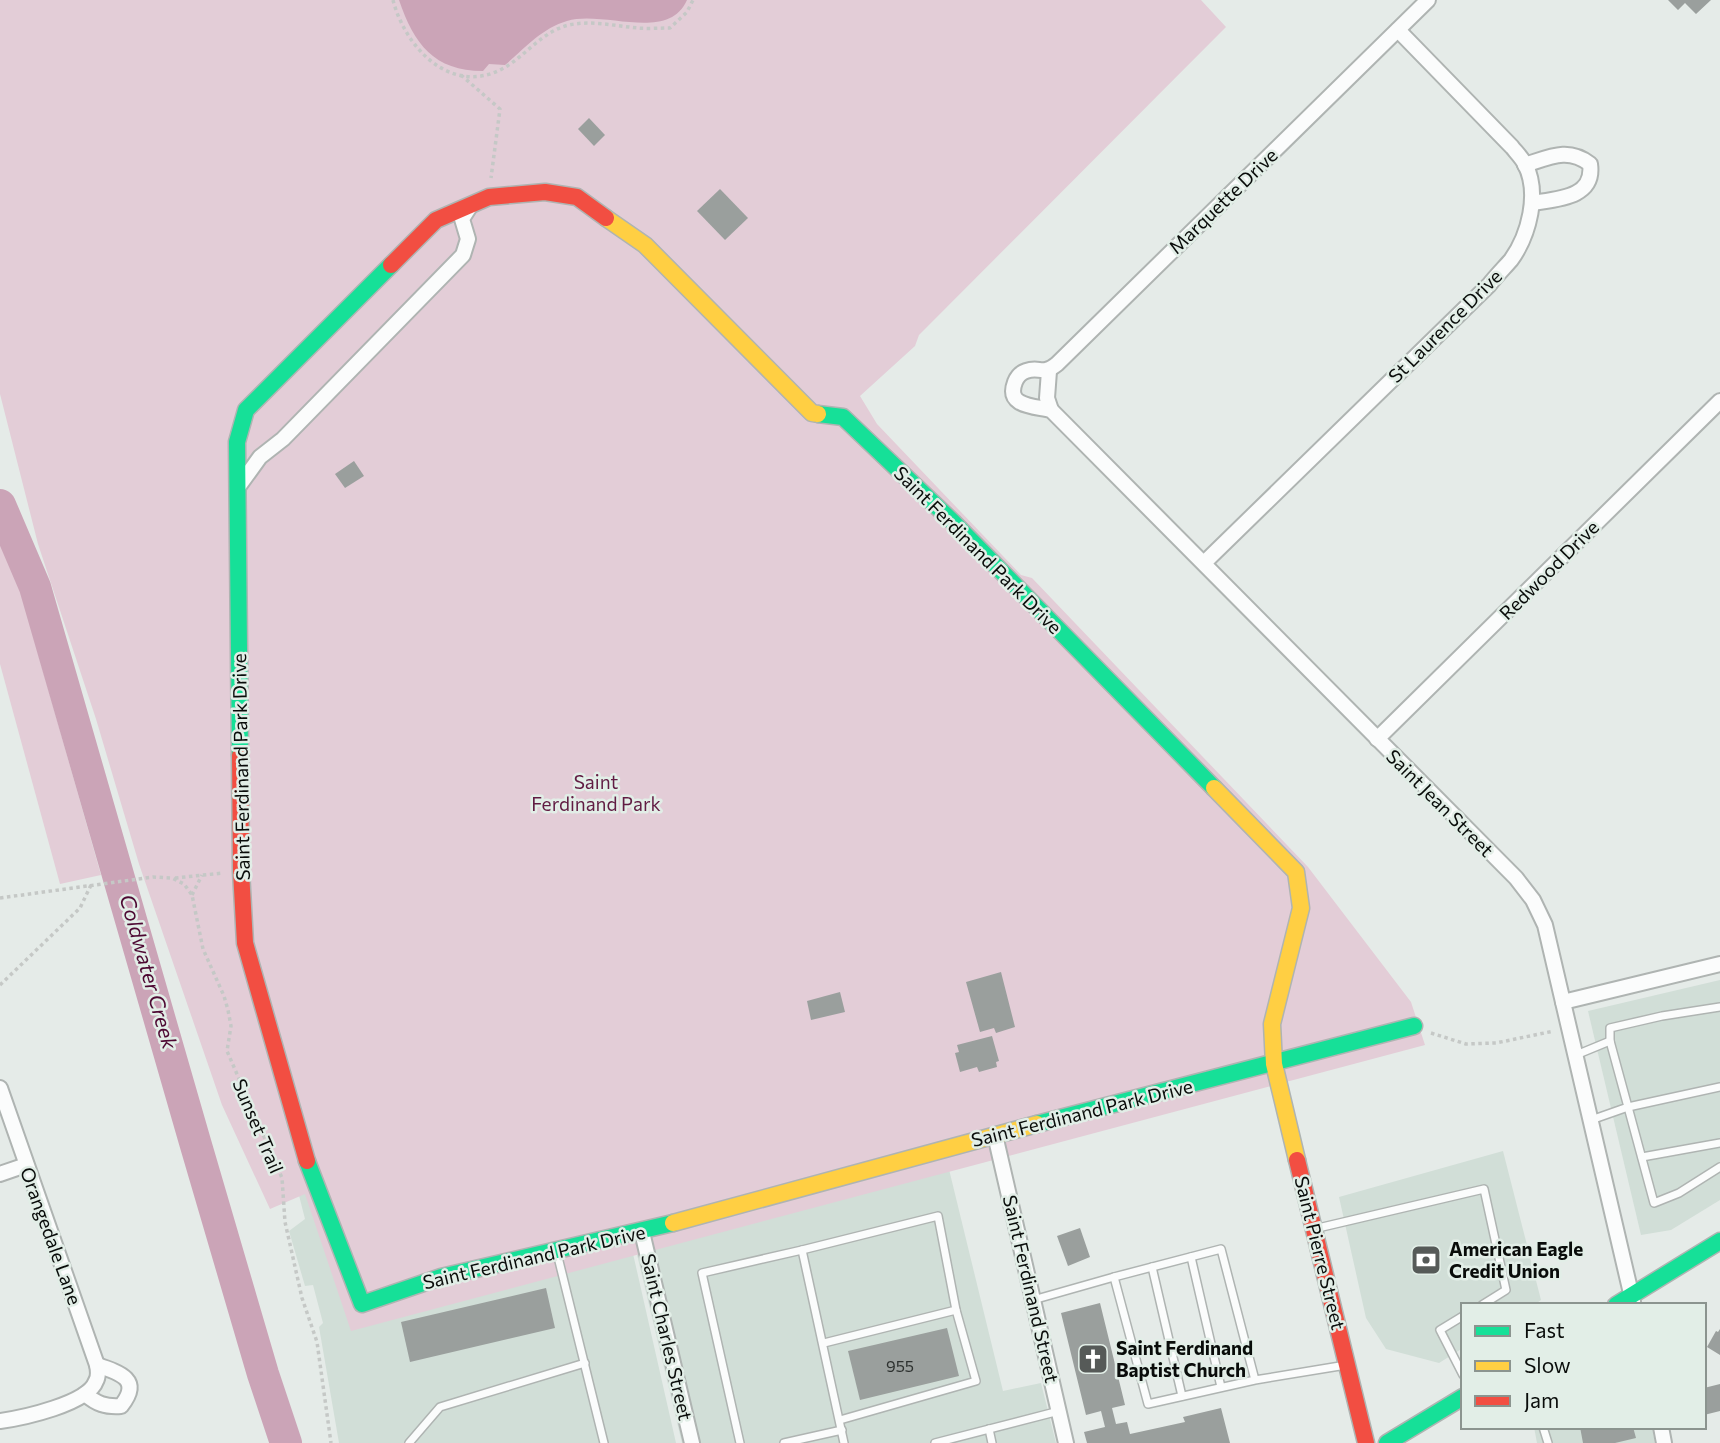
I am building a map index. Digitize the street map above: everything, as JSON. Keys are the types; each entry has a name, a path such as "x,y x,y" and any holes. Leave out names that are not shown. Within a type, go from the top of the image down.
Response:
{"street":[{"name":"Marquette Drive","path":"1048,371 1428,0"},
{"name":"St Laurence Drive","path":"1204,563 1489,285 1512,259 1525,233 1532,203 1531,184 1525,164 1512,146 1398,30"},
{"path":"1525,164 1567,154 1579,155 1590,164 1592,176 1586,187 1573,195 1532,203"},
{"name":"Saint Ferdinand Park Drive","path":"1274,1064 1272,1024 1301,908 1296,872 943,512 843,417 812,413 645,245 577,197 545,192 489,197 436,219 246,410 237,442 241,871 246,943 313,1182 362,1304 441,1277 642,1232 995,1135 1274,1064 1414,1026"},
{"path":"239,486 260,457 283,439 463,255 468,239 462,219 471,205"},
{"name":"Saint Jean Street","path":"1048,371 1027,370 1017,376 1013,387 1016,398 1024,405 1051,410 1516,878 1533,900 1545,925 1633,1300"},
{"path":"1048,371 1047,398 1051,410"},
{"name":"Redwood Drive","path":"1377,740 1720,401"},
{"path":"1563,1002 1720,964"},
{"name":"Saint Pierre Street","path":"1274,1064 1366,1443"},
{"name":"Orangedale Lane","path":"0,1088 97,1365 90,1389"},
{"name":"Saint Ferdinand Street","path":"995,1135 1066,1443"},
{"path":"0,1174 26,1164"},
{"name":"Saint Charles Street","path":"642,1232 692,1443"},
{"path":"1633,1300 1720,1241"},
{"path":"0,1421 45,1411 90,1389 97,1404 121,1406 130,1395 130,1385 124,1376 97,1365"},
{"path":"1387,1443 1461,1398"}],"lane":[{"path":"1720,1007 1610,1028 1610,1041 1654,1203 1679,1193 1720,1167"},
{"path":"1576,1055 1610,1041"},
{"path":"1591,1119 1628,1107 1720,1087"},
{"path":"1642,1157 1720,1143"},
{"path":"1314,1229 1484,1189 1506,1290 1485,1303"},
{"path":"740,1443 702,1273 938,1216 956,1310 976,1381 840,1420"},
{"path":"1033,1300 1221,1249 1255,1380"},
{"path":"802,1250 844,1443"},
{"path":"557,1252 604,1443"},
{"path":"1191,1257 1221,1387"},
{"path":"1152,1267 1182,1396"},
{"path":"1114,1277 1148,1404 1255,1380 1347,1365"},
{"path":"824,1343 956,1310"},
{"path":"1461,1317 1440,1330 1461,1371"},
{"path":"409,1443 440,1407 585,1363"},
{"path":"935,1443 1059,1412"},
{"path":"989,1429 992,1443"},
{"path":"785,1443 842,1430"}],"path":[{"path":"393,0 403,28 424,56 446,72 472,77 501,70 547,35 566,25 587,23 640,29 670,29 687,12 693,0"},
{"path":"461,75 500,110 489,197"},
{"path":"0,898 153,877 173,878 241,871"},
{"path":"173,878 184,884 192,895 202,875"},
{"path":"0,985 80,908 91,885"},
{"name":"Sunset Trail","path":"192,895 203,949 228,1010 231,1026 228,1051 282,1178 285,1222 302,1298 317,1342 331,1443"},
{"path":"1414,1026 1466,1044 1496,1043 1570,1028"}],"shaded area":[{"path":"399,0 687,0 678,13 665,20 650,23 582,19 558,24 541,34 505,65 489,64 483,71 451,66 428,52 412,30"},
{"path":"1720,980 1720,1200 1671,1230 1641,1235 1588,1011"},
{"path":"1503,1151 1541,1300 1537,1303 1461,1303 1461,1349 1439,1363 1386,1349 1366,1318 1339,1197"},
{"path":"288,1152 624,1214 676,1443 339,1443 319,1327 323,1323 313,1285 305,1286 289,1231 305,1219"},
{"path":"946,1157 1003,1391 1041,1383 1056,1443 682,1443 634,1242"},
{"path":"1534,1429 1652,1429 1655,1443 1537,1443"}],"green space":[{"name":"Saint Ferdinand Park","path":"0,0 1201,0 1226,27 919,335 915,346 860,396 877,424 1021,575 1032,578 1308,867 1411,1002 1425,1045 351,1331 305,1194 270,1209 222,1105 139,864 96,719 38,544 0,394"},
{"path":"0,542 18,583 101,875 60,884 0,664"}],"building":[{"path":"1668,0 1711,0 1696,14 1685,3 1678,10"},
{"path":"589,118 605,135 594,146 578,129"},
{"path":"720,189 748,218 725,240 697,211"},
{"path":"354,461 364,476 345,488 335,474"},
{"path":"1001,972 1015,1027 996,1033 994,1028 980,1032 966,982"},
{"path":"840,992 845,1012 811,1020 807,1001"},
{"path":"992,1036 999,1061 996,1062 997,1067 979,1072 977,1067 960,1072 955,1053 959,1052 957,1045"},
{"path":"1080,1228 1090,1257 1068,1266 1057,1236"},
{"path":"546,1288 555,1328 410,1362 401,1322"},
{"name":"Saint Ferdinand Baptist Church","path":"1100,1303 1125,1405 1112,1408 1116,1424 1127,1422 1130,1434 1185,1422 1183,1417 1221,1408 1230,1443 1087,1443 1084,1432 1105,1427 1101,1411 1086,1415 1061,1313"},
{"path":"947,1328 959,1376 860,1400 848,1351"},
{"path":"1720,1329 1720,1355 1707,1347"},
{"path":"1720,1384 1720,1411 1706,1414 1706,1388"},
{"path":"1580,1429 1634,1429 1636,1438 1615,1443 1583,1443"}],"waterway":[{"name":"Coldwater Creek","path":"0,505 35,587 263,1374 286,1443"}],"traffic: fast":[{"path":"240,755 237,442 246,410 391,265"},
{"path":"818,414 843,417 953,522 1214,788"},
{"path":"1037,1124 1414,1026"},
{"path":"307,1161 362,1304 441,1277 673,1223"},
{"path":"1619,1303 1720,1241"},
{"path":"1387,1443 1461,1398"}],"traffic: slow":[{"path":"606,218 645,245 812,413 818,414"},
{"path":"1214,788 1296,872 1301,908 1272,1024 1274,1064 1297,1160"},
{"path":"673,1223 1037,1124"}],"traffic: jam":[{"path":"391,265 436,220 489,197 545,192 577,197 606,218"},
{"path":"240,755 245,943 307,1161"},
{"path":"1297,1160 1366,1443"}],"place":[{"name":"American Eagle Credit Union","path":"1426,1260"},
{"name":"Saint Ferdinand Baptist Church","path":"1093,1359"}]}
